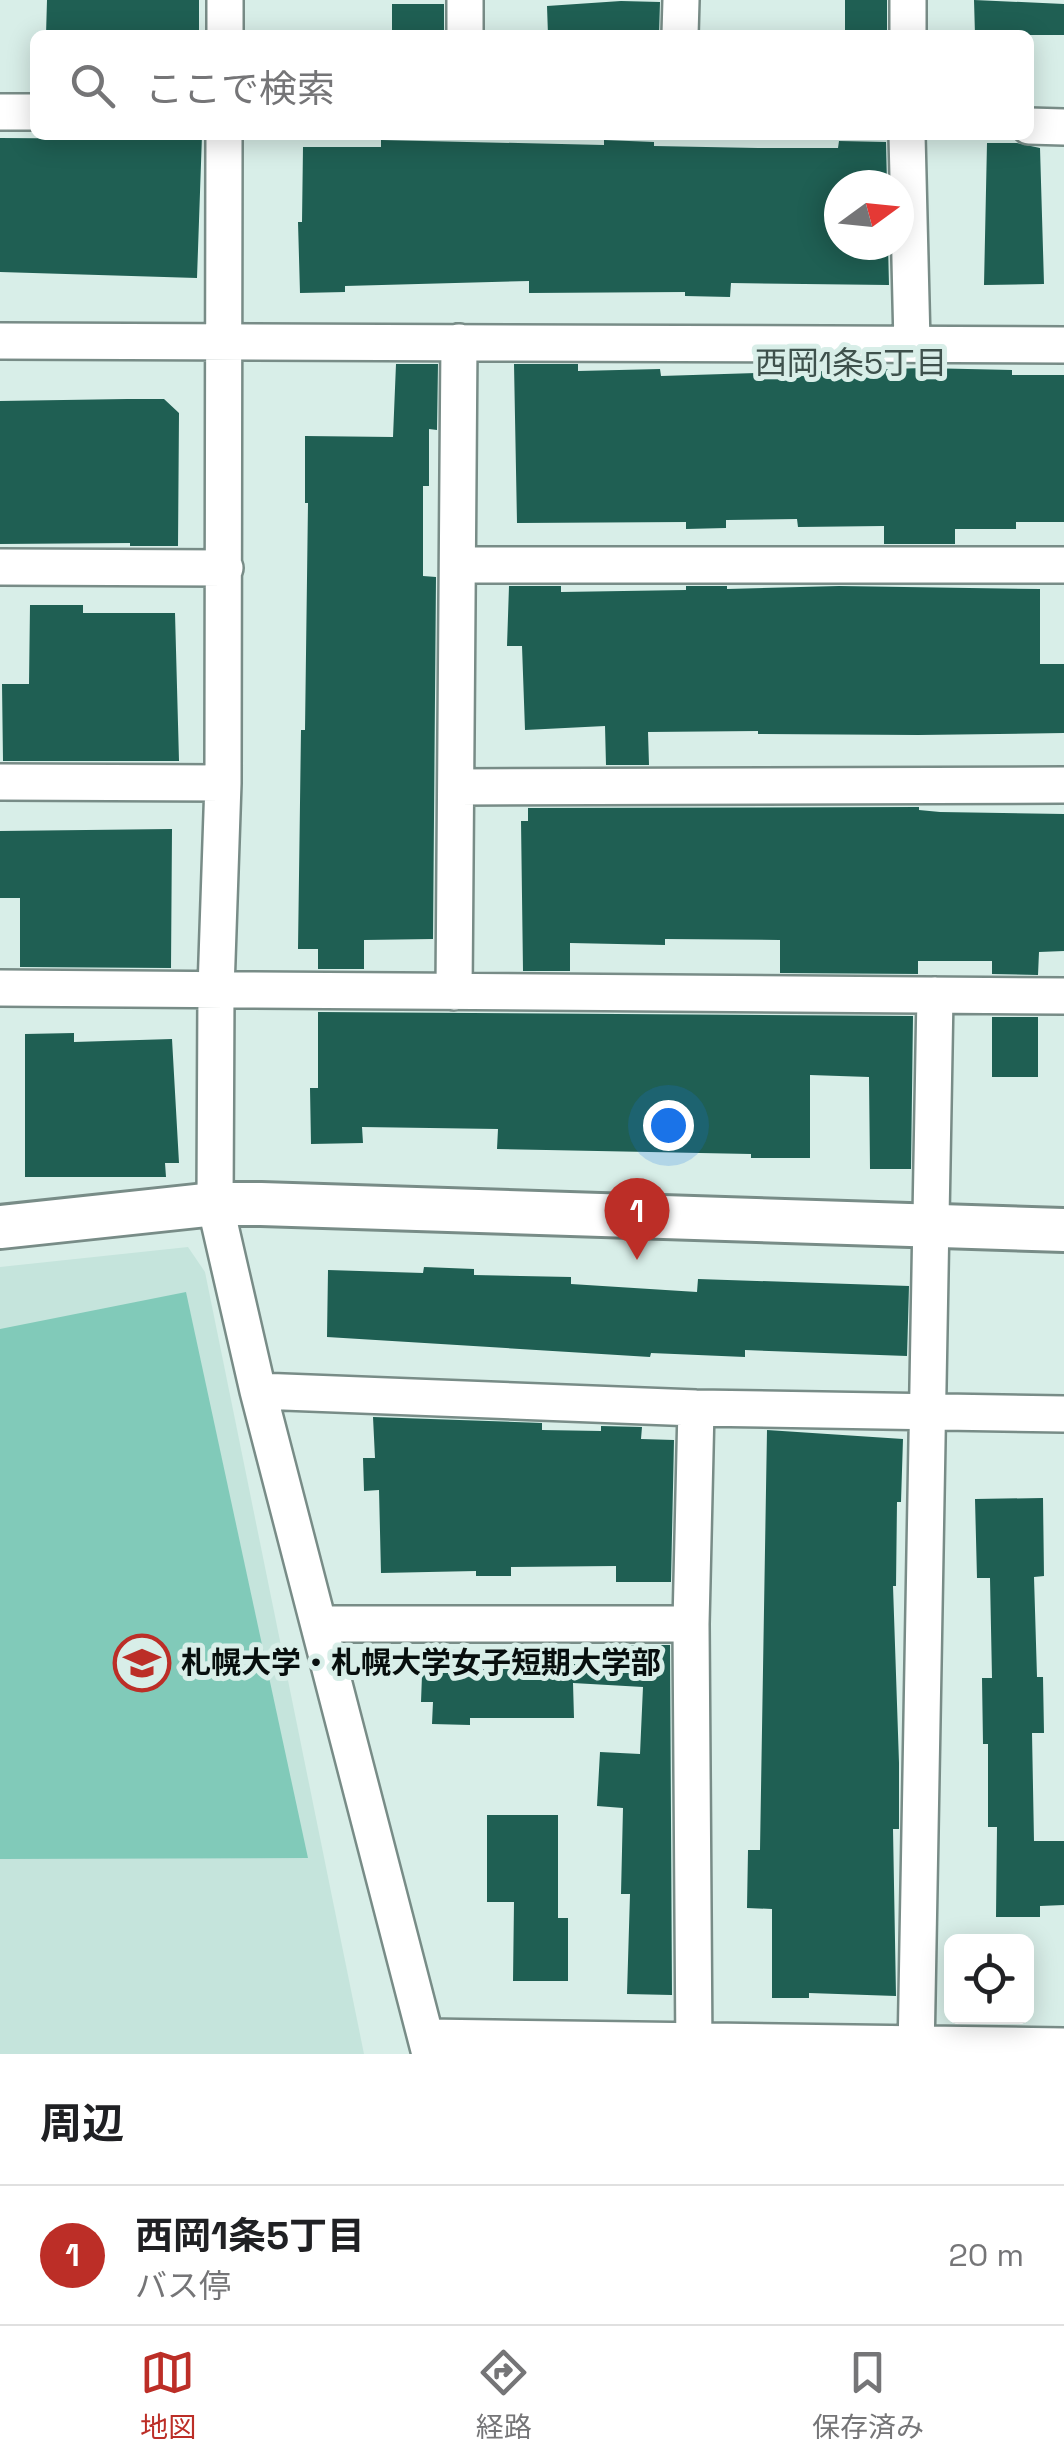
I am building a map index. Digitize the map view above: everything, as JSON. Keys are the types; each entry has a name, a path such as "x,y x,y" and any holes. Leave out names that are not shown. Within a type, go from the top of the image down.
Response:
{"street":[{"path":"225,0 225,30"},
{"path":"465,0 465,30"},
{"path":"680,30 681,0"},
{"path":"908,0 908,30"},
{"path":"0,112 30,112"},
{"path":"1034,126 1064,127"},
{"path":"224,140 224,783 216,990 215,1204 258,1390 429,2046 1064,2046"},
{"path":"907,140 912,343"},
{"path":"0,341 1064,344"},
{"path":"454,992 458,342"},
{"path":"459,565 1064,565"},
{"path":"0,567 225,568"},
{"path":"0,782 224,783"},
{"path":"457,787 1064,785"},
{"path":"0,988 1064,996"},
{"path":"916,2048 935,995"},
{"path":"0,1227 215,1204 1064,1230"},
{"path":"258,1390 696,1408 1064,1414"},
{"path":"694,2047 691,1624 696,1408"},
{"path":"319,1624 691,1624"}],"shaded area":[{"name":"札幌大学・札幌大学女子短期大学部","path":"188,1247 205,1272 364,2054 0,2054 0,1267"}],"green space":[{"name":"札幌大学・札幌大学女子短期大学部","path":"186,1292 308,1858 0,1859 0,1329"}],"building":[{"path":"47,0 199,0 199,30 46,30"},
{"path":"845,0 887,0 887,30 845,30"},
{"path":"974,0 1064,4 1064,35 1034,35 1034,30 975,30"},
{"path":"660,2 659,30 548,30 547,6"},
{"path":"392,4 444,4 444,30 392,30"},
{"path":"0,138 202,140 197,278 0,272"},
{"path":"381,140 604,145 604,140 654,142 654,146 758,148 838,148 839,141 886,142 887,170 824,170 824,260 888,260 889,285 731,283 730,297 685,296 685,292 529,293 529,281 345,286 345,292 300,293 298,222 302,222 303,147 381,147"},
{"path":"987,143 1040,148 1044,284 984,285"},
{"path":"396,364 438,364 437,430 429,429 429,486 423,486 423,576 436,577 433,939 364,940 364,969 318,969 318,949 298,949 301,730 305,730 305,436 393,437"},
{"path":"514,364 578,364 578,371 660,369 661,376 923,368 1064,375 1064,522 1016,522 1016,529 955,529 955,544 884,544 884,526 798,527 797,519 726,520 726,528 686,529 686,522 517,523"},
{"path":"164,399 179,413 178,546 0,544 0,401"},
{"path":"509,586 561,586 561,592 686,590 686,586 1040,589 1040,664 1064,664 1064,733 648,732 649,765 606,765 605,726 525,730 522,646 507,646"},
{"path":"30,605 83,605 83,613 175,613 179,761 3,761 2,684 29,684"},
{"path":"919,807 940,812 1064,814 1064,951 1039,952 1038,975 992,974 992,961 918,961 918,974 780,973 780,940 665,939 665,945 570,943 570,971 523,971 521,821 528,821 528,808"},
{"path":"172,829 171,968 20,967 20,898 0,898 0,831"},
{"path":"318,1012 913,1016 911,1169 870,1169 869,1077 810,1075 810,1158 497,1149 498,1129 362,1127 363,1143 311,1144 310,1088 318,1088"},
{"path":"992,1017 1038,1017 1038,1077 992,1077"},
{"path":"74,1033 74,1042 172,1039 179,1163 165,1163 166,1177 25,1177 25,1034"},
{"path":"424,1267 474,1269 474,1275 571,1277 571,1284 697,1292 698,1279 909,1286 907,1356 745,1350 745,1357 651,1353 650,1357 327,1337 328,1270 423,1273"},
{"path":"373,1417 542,1423 542,1430 642,1427 641,1439 674,1440 671,1582 616,1582 616,1566 511,1567 511,1576 476,1576 476,1571 381,1573 379,1490 364,1491 363,1458 375,1458"},
{"path":"767,1430 903,1439 893,1586 899,1763 899,1829 893,1829 896,1996 809,1993 809,1998 772,1998 772,1909 747,1908 748,1850 760,1850"},
{"path":"1043,1498 1044,1576 1034,1577 1037,1677 1043,1677 1044,1733 1032,1733 1034,1841 1064,1841 1064,1905 1040,1906 1040,1917 996,1917 997,1827 988,1827 988,1744 983,1744 982,1678 992,1678 990,1578 977,1578 975,1499"},
{"path":"620,1645 670,1645 672,1995 627,1994 630,1894 621,1894 623,1808 597,1806 600,1752 640,1754 643,1687 573,1683 574,1718 470,1718 470,1725 432,1724 433,1702 421,1702 423,1648 473,1651 473,1656 619,1656"},
{"path":"487,1815 558,1815 558,1918 568,1918 568,1981 513,1981 514,1902 487,1902"}],"place":[{"name":"西岡1条5丁目","path":"637,1260"},
{"name":"札幌大学・札幌大学女子短期大学部","path":"142,1663"}],"district":[{"name":"西岡1条5丁目","path":"851,363"}]}
